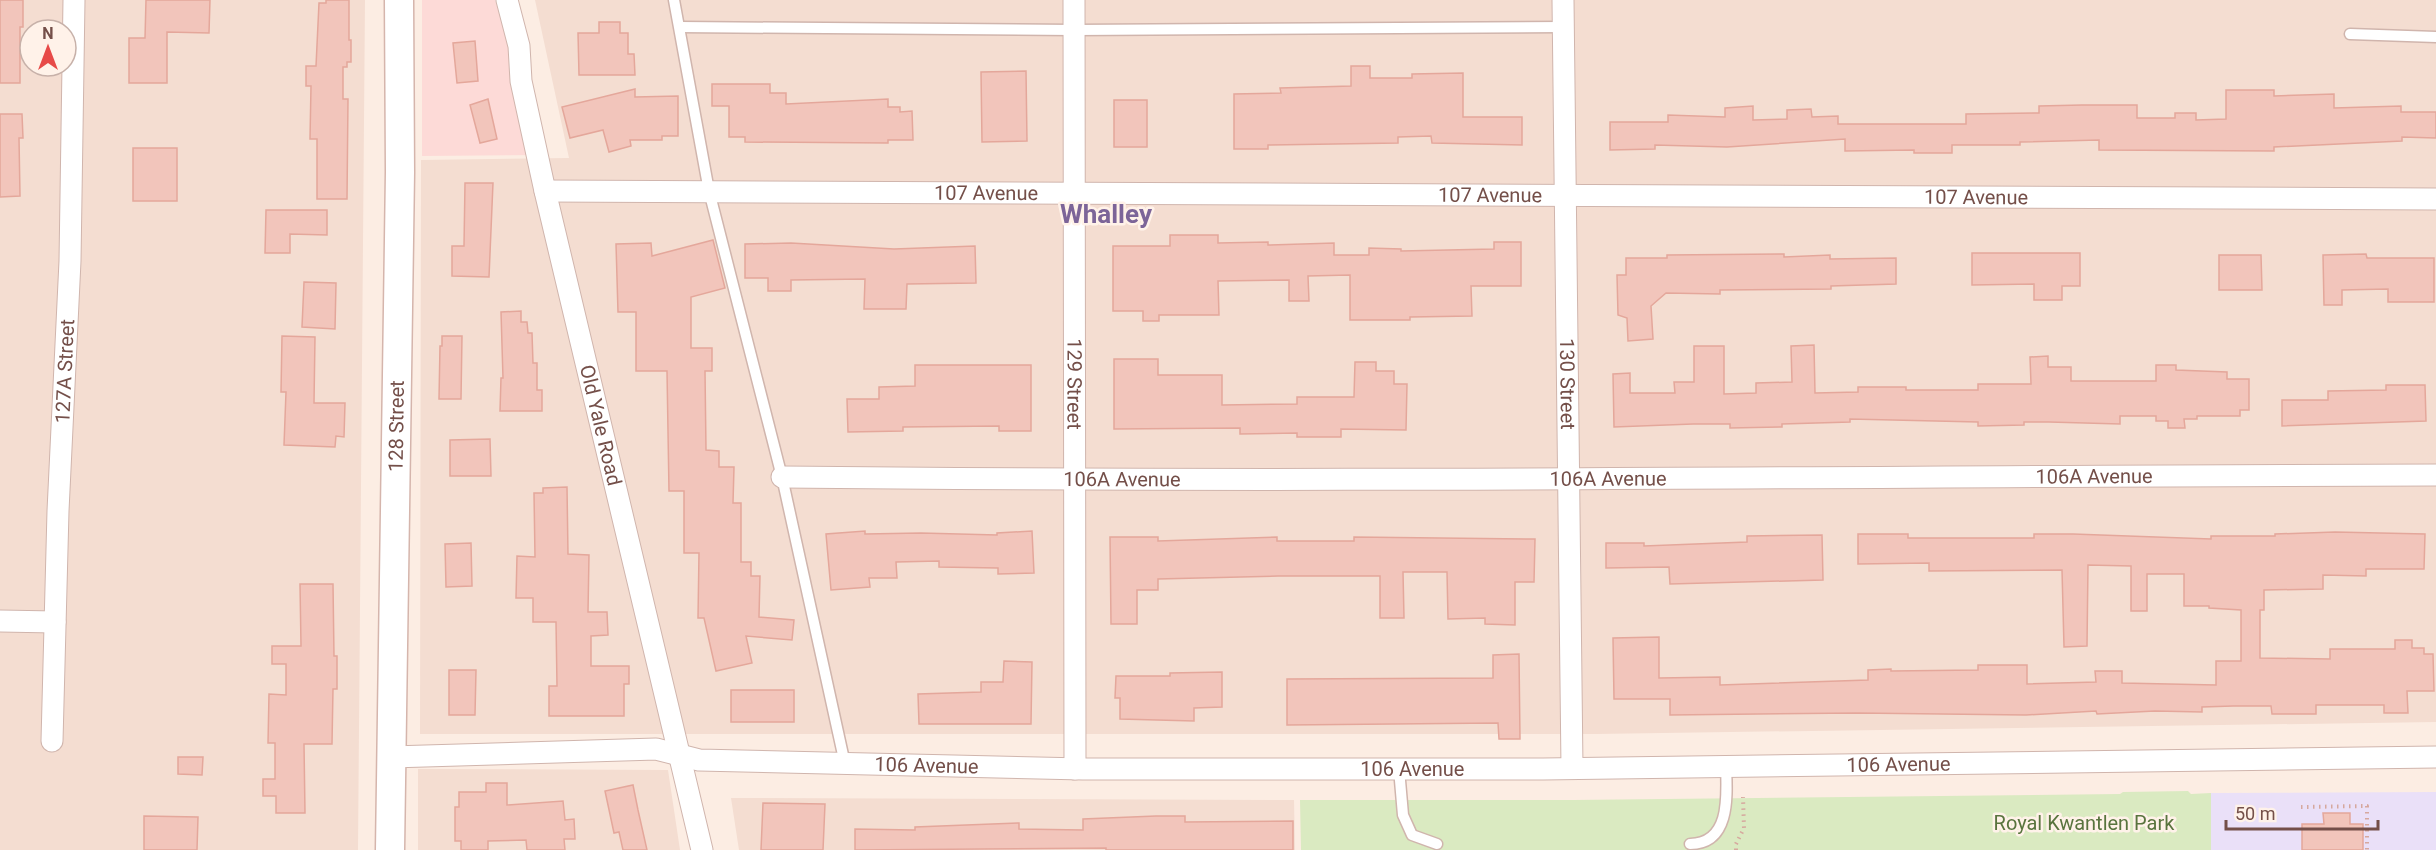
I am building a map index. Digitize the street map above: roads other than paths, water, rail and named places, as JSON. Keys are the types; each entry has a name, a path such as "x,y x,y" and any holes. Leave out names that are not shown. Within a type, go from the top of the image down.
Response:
{"main road":[{"name":"128 Street","path":"390,850 400,172 399,0"}],"street":[{"name":"127A Street","path":"52,741 70,261 74,0"},
{"name":"Old Yale Road","path":"507,0 519,45 521,81 545,191 681,754 702,850"},
{"name":"129 Street","path":"1074,0 1075,770"},
{"name":"130 Street","path":"1563,0 1572,768"},
{"name":"107 Avenue","path":"545,191 2436,199"},
{"name":"106A Avenue","path":"782,477 1074,480 1567,480 2436,475"},
{"path":"0,621 55,622"},
{"name":"106 Avenue","path":"391,757 656,749 699,760 1075,770 1572,768 2436,758"}],"lane":[{"path":"674,0 709,191 782,477 845,764"},
{"path":"680,27 1074,30 1563,27"},
{"path":"2350,34 2436,37"},
{"path":"1690,844 1698,844 1712,836 1724,822 1727,806 1726,766"},
{"path":"1399,769 1402,815 1412,835 1437,844"}],"district":[{"name":"Whalley","path":"1106,214"}],"park label":[{"name":"Royal Kwantlen Park","path":"2084,823"}]}
